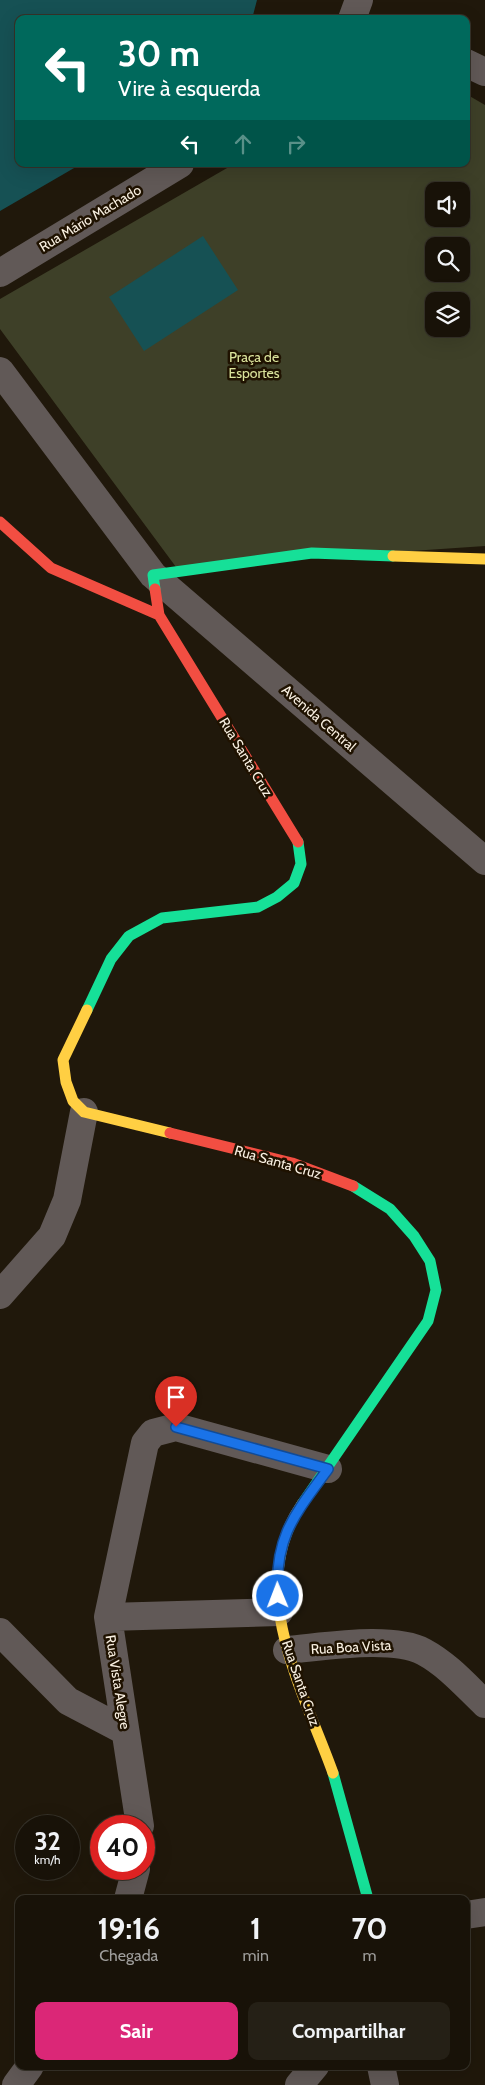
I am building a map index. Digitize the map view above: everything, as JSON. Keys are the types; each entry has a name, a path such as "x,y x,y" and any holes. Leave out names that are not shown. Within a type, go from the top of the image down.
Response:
{"street":[{"path":"353,15 359,0"},
{"path":"470,65 485,72"},
{"name":"Rua Mário Machado","path":"0,273 175,167"},
{"name":"Avenida Central","path":"0,371 153,575 485,861"},
{"path":"0,522 51,568 159,615"},
{"path":"159,615 153,575 312,553 485,559"},
{"name":"Rua Santa Cruz","path":"159,615 298,843 301,864 294,883 277,897 258,907 162,918 129,936 111,958 63,1060 66,1082 74,1101 84,1112 292,1163 350,1184 390,1209 414,1236 430,1261 436,1290 428,1321 328,1469 295,1514 280,1545 277,1580 279,1612 287,1650 341,1796 367,1895"},
{"path":"0,1295 52,1236 67,1200 84,1112"},
{"path":"108,1617 145,1444 153,1433 176,1427 328,1469"},
{"name":"Rua Vista Alegre","path":"138,1815 108,1617 279,1612"},
{"path":"0,1632 68,1701 125,1731"},
{"name":"Rua Boa Vista","path":"287,1650 393,1643 423,1652 448,1668 485,1704"},
{"path":"129,1895 133,1880"},
{"path":"470,1914 485,1912"},
{"path":"16,2085 27,2070"},
{"path":"299,2085 312,2070"},
{"path":"383,2070 385,2085"}],"green space":[{"name":"Praça de Esportes","path":"470,96 485,105 485,546 176,567 0,329 0,299 229,167 470,167"}],"water":[{"path":"0,0 257,0 253,15 15,15 15,167 76,167 0,211"},
{"path":"203,236 238,290 144,351 109,297"}],"traffic: fast":[{"path":"155,589 153,575 312,553 393,556"},
{"path":"87,1010 111,959 129,936 162,918 258,907 277,897 294,883 301,864 298,842"},
{"path":"302,1504 428,1321 436,1290 430,1261 414,1236 390,1209 353,1186"},
{"path":"333,1773 367,1895"}],"traffic: slow":[{"path":"393,556 485,559"},
{"path":"87,1010 63,1060 66,1082 73,1101 84,1112 170,1133"},
{"path":"302,1504 285,1536 278,1570 278,1604 284,1638 295,1673 333,1773"}],"traffic: jam":[{"path":"0,522 51,568 159,615 155,589"},
{"path":"159,615 298,842"},
{"path":"170,1133 292,1163 353,1186"}],"route":[{"path":"176,1427 328,1469 295,1514 280,1545 277,1580 278,1596"}]}
